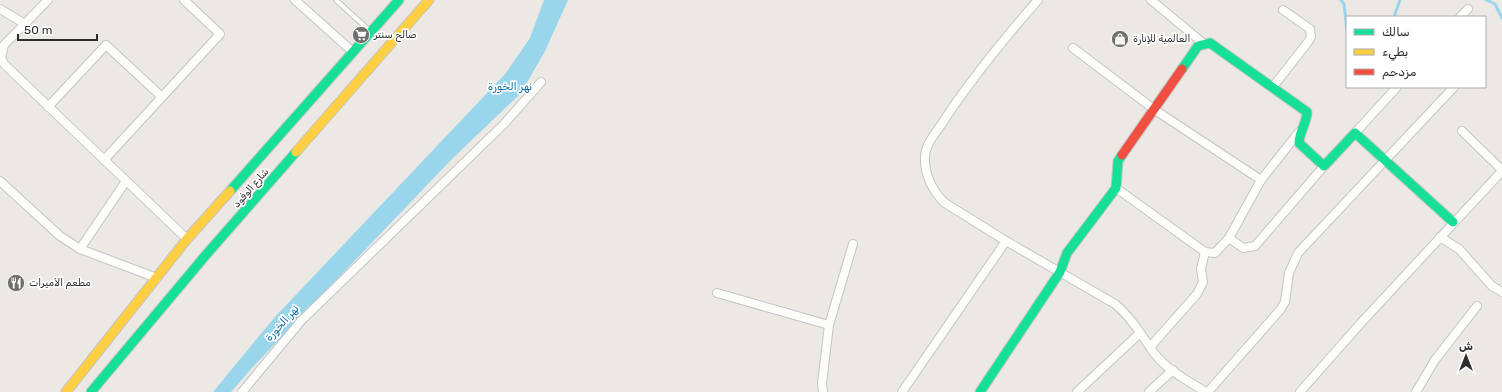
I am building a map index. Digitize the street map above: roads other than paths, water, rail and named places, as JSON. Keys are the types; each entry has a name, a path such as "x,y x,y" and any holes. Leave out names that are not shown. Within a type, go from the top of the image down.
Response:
{"main road":[{"name":"شارع الوفود","path":"66,392 158,278 187,239 399,0"},
{"name":"شارع الوفود","path":"91,392 205,256 429,0"},
{"path":"980,392 1060,272 1067,253 1116,188 1118,161 1155,110 1198,46 1203,43 1210,43 1307,112 1306,124 1299,132 1299,143 1324,166 1355,133 1453,222"}],"street":[{"path":"48,0 4,46 1,58 8,69 187,239"},
{"path":"104,160 220,34 184,0"},
{"path":"295,0 353,52"},
{"path":"1038,0 995,48 949,113 928,146 925,156 929,181 937,196 945,203 1006,241 1115,304 1125,312 1154,354 1172,370 1207,392 1280,310 1285,302 1290,273 1298,253 1383,160 1453,88"},
{"path":"1151,0 1203,43"},
{"path":"0,9 25,24"},
{"path":"1461,16 1468,9"},
{"path":"1272,88 1308,42 1312,33 1310,29 1283,10"},
{"path":"48,107 106,46 162,97"},
{"path":"1073,48 1155,110 1261,180"},
{"path":"242,392 301,321 504,124 541,82"},
{"path":"1355,133 1396,88"},
{"path":"1300,392 1453,222 1502,171 1462,131"},
{"path":"1116,188 1205,252 1215,253 1229,238 1261,180 1299,132"},
{"path":"1229,238 1243,248 1255,246 1324,166"},
{"path":"80,249 126,180"},
{"path":"0,181 60,236 80,249 158,278"},
{"path":"1440,237 1459,249 1492,286 1502,292"},
{"path":"902,392 1006,241"},
{"path":"823,392 822,383 830,325 853,244"},
{"path":"1150,347 1198,294 1203,282 1201,269 1205,252"},
{"path":"717,293 830,325"},
{"path":"1416,392 1436,360 1477,306"},
{"path":"1077,392 1140,334"},
{"path":"1149,392 1172,370"}],"lane":[{"path":"336,0 370,31"}],"water":[{"name":"نهر الخورة","path":"544,0 568,0 545,51 521,93 452,159 251,369 231,392 213,392 274,318 506,73 530,38"}],"waterway":[{"path":"1341,0 1344,4 1346,22"},
{"path":"1394,16 1400,0"},
{"path":"1486,0 1495,4 1502,18"}],"place":[{"name":"صالح سنتر","path":"361,35"},
{"name":"العالمية للإنارة","path":"1120,39"},
{"name":"مطعم الأميرات","path":"16,283"}]}
